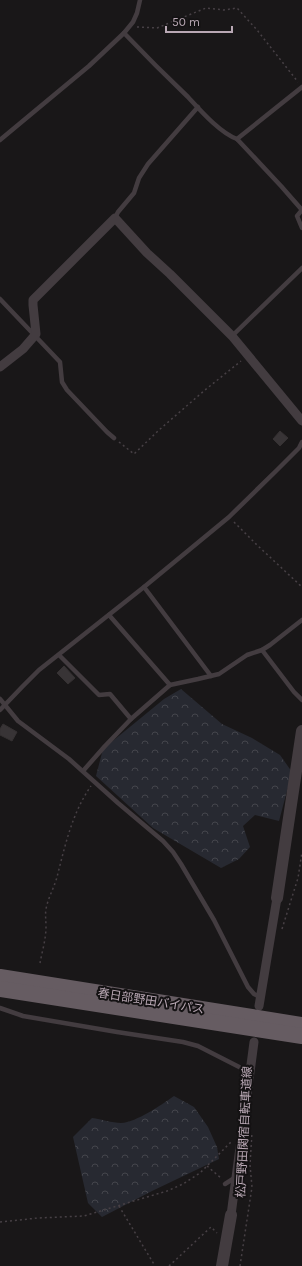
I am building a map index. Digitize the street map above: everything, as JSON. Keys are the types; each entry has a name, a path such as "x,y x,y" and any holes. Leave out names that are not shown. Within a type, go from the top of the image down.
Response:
{"highway":[{"name":"春日部野田バイパス","path":"0,976 285,1028 302,1036"},
{"name":"春日部野田バイパス","path":"0,989 285,1028 302,1024"}],"street":[{"path":"0,367 24,349 36,334 32,305 33,300 115,218 147,252 232,336 302,421"},
{"path":"259,1001 277,898 302,731"},
{"path":"222,1266 231,1215 254,1042"}],"lane":[{"path":"0,140 89,66 128,29 137,13 140,0"},
{"path":"124,33 224,132 237,139 302,210 297,216 302,228"},
{"path":"237,139 302,87"},
{"path":"115,218 118,212 134,193 139,178 148,164 198,107"},
{"path":"232,336 302,268"},
{"path":"0,299 60,362 62,382 67,390 114,438"},
{"path":"0,710 39,670 144,587 229,517 277,470 302,442"},
{"path":"144,587 211,676"},
{"path":"109,615 170,685"},
{"path":"83,771 131,719 170,685 219,674 247,655 262,650 302,620"},
{"path":"262,650 294,692 302,700"},
{"path":"59,655 99,695 110,694 131,719"},
{"path":"0,699 18,721 83,771 173,852 214,920 248,987 259,1001"},
{"path":"0,1008 23,1016 183,1042 198,1046 249,1072"},
{"path":"226,1183 236,1177"}],"path":[{"path":"128,29 138,27 157,28 206,8 224,10 237,8 258,30 302,87"},
{"path":"114,438 134,454 205,390 248,356"},
{"path":"229,517 302,587"},
{"path":"40,963 46,928 44,918 46,907 57,879 64,847 79,806 84,795 94,781"},
{"path":"281,930 298,878 302,852"},
{"name":"松戸野田関宿自転車道線","path":"240,1266 252,1187 250,1165 252,1127"},
{"path":"0,1222 38,1218 84,1216 167,1191 183,1184 200,1173 242,1131"},
{"path":"207,1166 226,1183"},
{"path":"119,1206 155,1266"},
{"path":"169,1266 211,1227 226,1242"}],"green space":[{"path":"181,689 222,724 252,738 280,755 292,772 279,821 255,815 243,826 250,847 239,859 221,868 153,828 96,776 103,749 164,699"},
{"path":"174,1096 194,1107 208,1127 217,1147 219,1159 102,1217 88,1203 73,1137 92,1118 118,1123 127,1122 149,1112"}],"building":[{"path":"280,431 288,438 280,446 273,439"},
{"path":"64,666 75,678 68,684 57,673"},
{"path":"3,724 17,732 12,741 0,735 0,729"}]}
